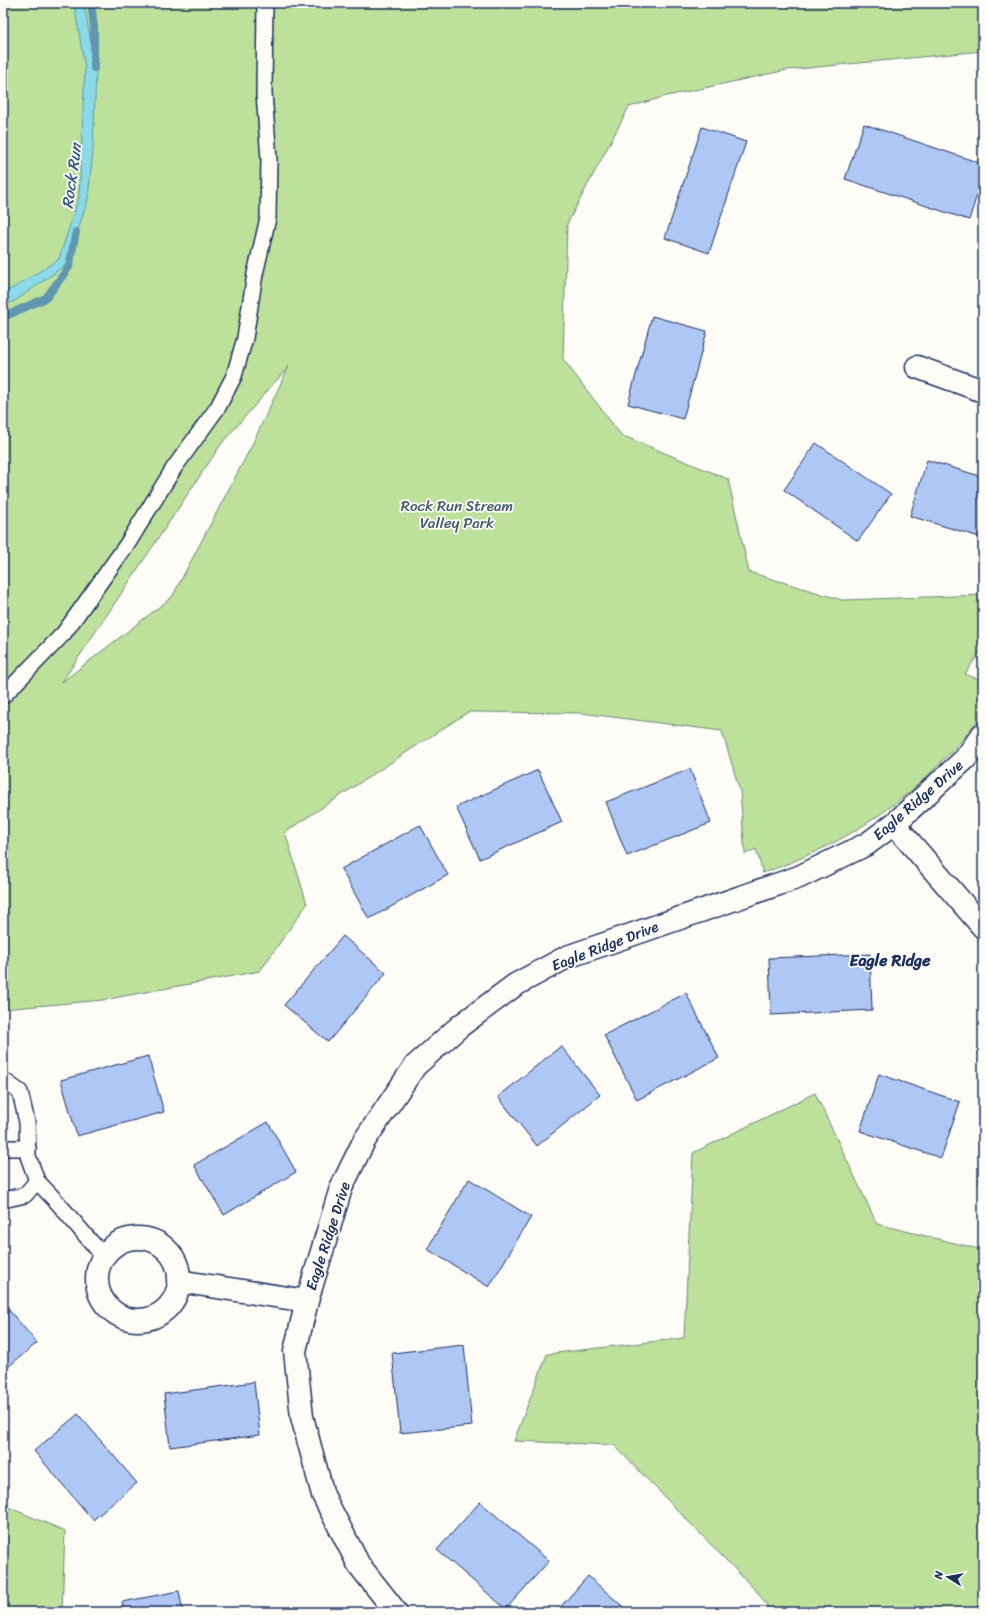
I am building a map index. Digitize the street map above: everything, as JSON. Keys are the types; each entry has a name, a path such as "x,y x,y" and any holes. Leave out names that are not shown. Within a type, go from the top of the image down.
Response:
{"street":[{"path":"917,367 983,391"},
{"name":"Eagle Ridge Drive","path":"396,1612 359,1565 323,1495 302,1418 296,1351 307,1301 341,1188 364,1141 415,1066 460,1026 515,985 567,957 799,877 867,844 894,824 965,759 983,734"},
{"path":"894,824 983,927"},
{"path":"132,1238 146,1239 159,1244 170,1254 176,1266 178,1281 176,1293 170,1304 160,1313 149,1319 137,1320 124,1318 113,1312 104,1303 98,1291 97,1277 100,1264 104,1257 119,1243 132,1238"},
{"path":"178,1281 307,1301"}],"lane":[{"path":"3,696 64,633 128,543 174,468 218,407 234,376 245,338 256,274 268,218 269,159 264,93 265,3"},
{"path":"3,1080 20,1092 28,1122 28,1156 37,1182 57,1202 104,1257"},
{"path":"3,1148 28,1148"},
{"path":"3,1200 25,1195 37,1182"}],"green space":[{"name":"Rock Run Stream Valley Park","path":"3,3 983,3 983,51 787,70 667,96 629,107 567,224 563,359 621,435 728,479 749,572 842,600 983,595 983,642 980,652 965,674 983,681 983,708 979,717 971,728 929,775 864,826 816,852 763,873 756,849 745,854 740,791 722,731 581,713 468,712 285,832 307,904 260,971 103,1000 3,1009","holes":["289,366 250,449 172,597 62,682 222,443"]},
{"path":"815,1093 877,1224 983,1250 983,1612 771,1612 759,1594 614,1445 514,1441 547,1354 684,1338 693,1153"},
{"path":"3,1505 65,1531 62,1612 3,1612"}],"water":[{"path":"74,3 84,3 96,72 93,150 88,199 67,264 15,301 3,305 3,292 13,288 59,259 79,197 85,69"}],"building":[{"path":"864,124 983,164 983,176 969,220 845,179"},
{"path":"702,127 746,142 709,253 665,238"},
{"path":"652,316 707,331 683,419 628,404"},
{"path":"816,443 891,494 858,541 784,490"},
{"path":"927,460 983,477 983,538 910,516"},
{"path":"690,769 711,823 627,856 606,802"},
{"path":"538,770 562,822 480,859 456,807"},
{"path":"420,825 448,875 369,919 341,869"},
{"path":"343,936 386,973 328,1042 284,1005"},
{"path":"870,954 872,1010 771,1015 769,958"},
{"path":"686,993 719,1058 637,1100 604,1035"},
{"path":"561,1046 600,1095 537,1146 498,1097"},
{"path":"148,1056 164,1112 77,1136 61,1080"},
{"path":"879,1074 960,1102 941,1158 860,1131"},
{"path":"268,1122 296,1172 224,1215 194,1165"},
{"path":"983,1128 983,1184 979,1183"},
{"path":"469,1179 531,1217 489,1287 427,1249"},
{"path":"3,1303 37,1343 3,1371"},
{"path":"464,1345 472,1426 400,1433 392,1353"},
{"path":"254,1382 260,1435 170,1447 164,1394"},
{"path":"78,1414 137,1483 93,1520 34,1451"},
{"path":"480,1502 549,1561 506,1609 437,1550"},
{"path":"588,1576 629,1612 556,1612"},
{"path":"179,1591 183,1612 124,1612 122,1602"}],"waterway":[{"name":"Rock Run","path":"91,3 94,27 94,68"},
{"name":"Rock Run","path":"3,317 46,298 69,267 76,232"}],"district":[{"name":"Eagle Ridge","path":"890,960"}]}
